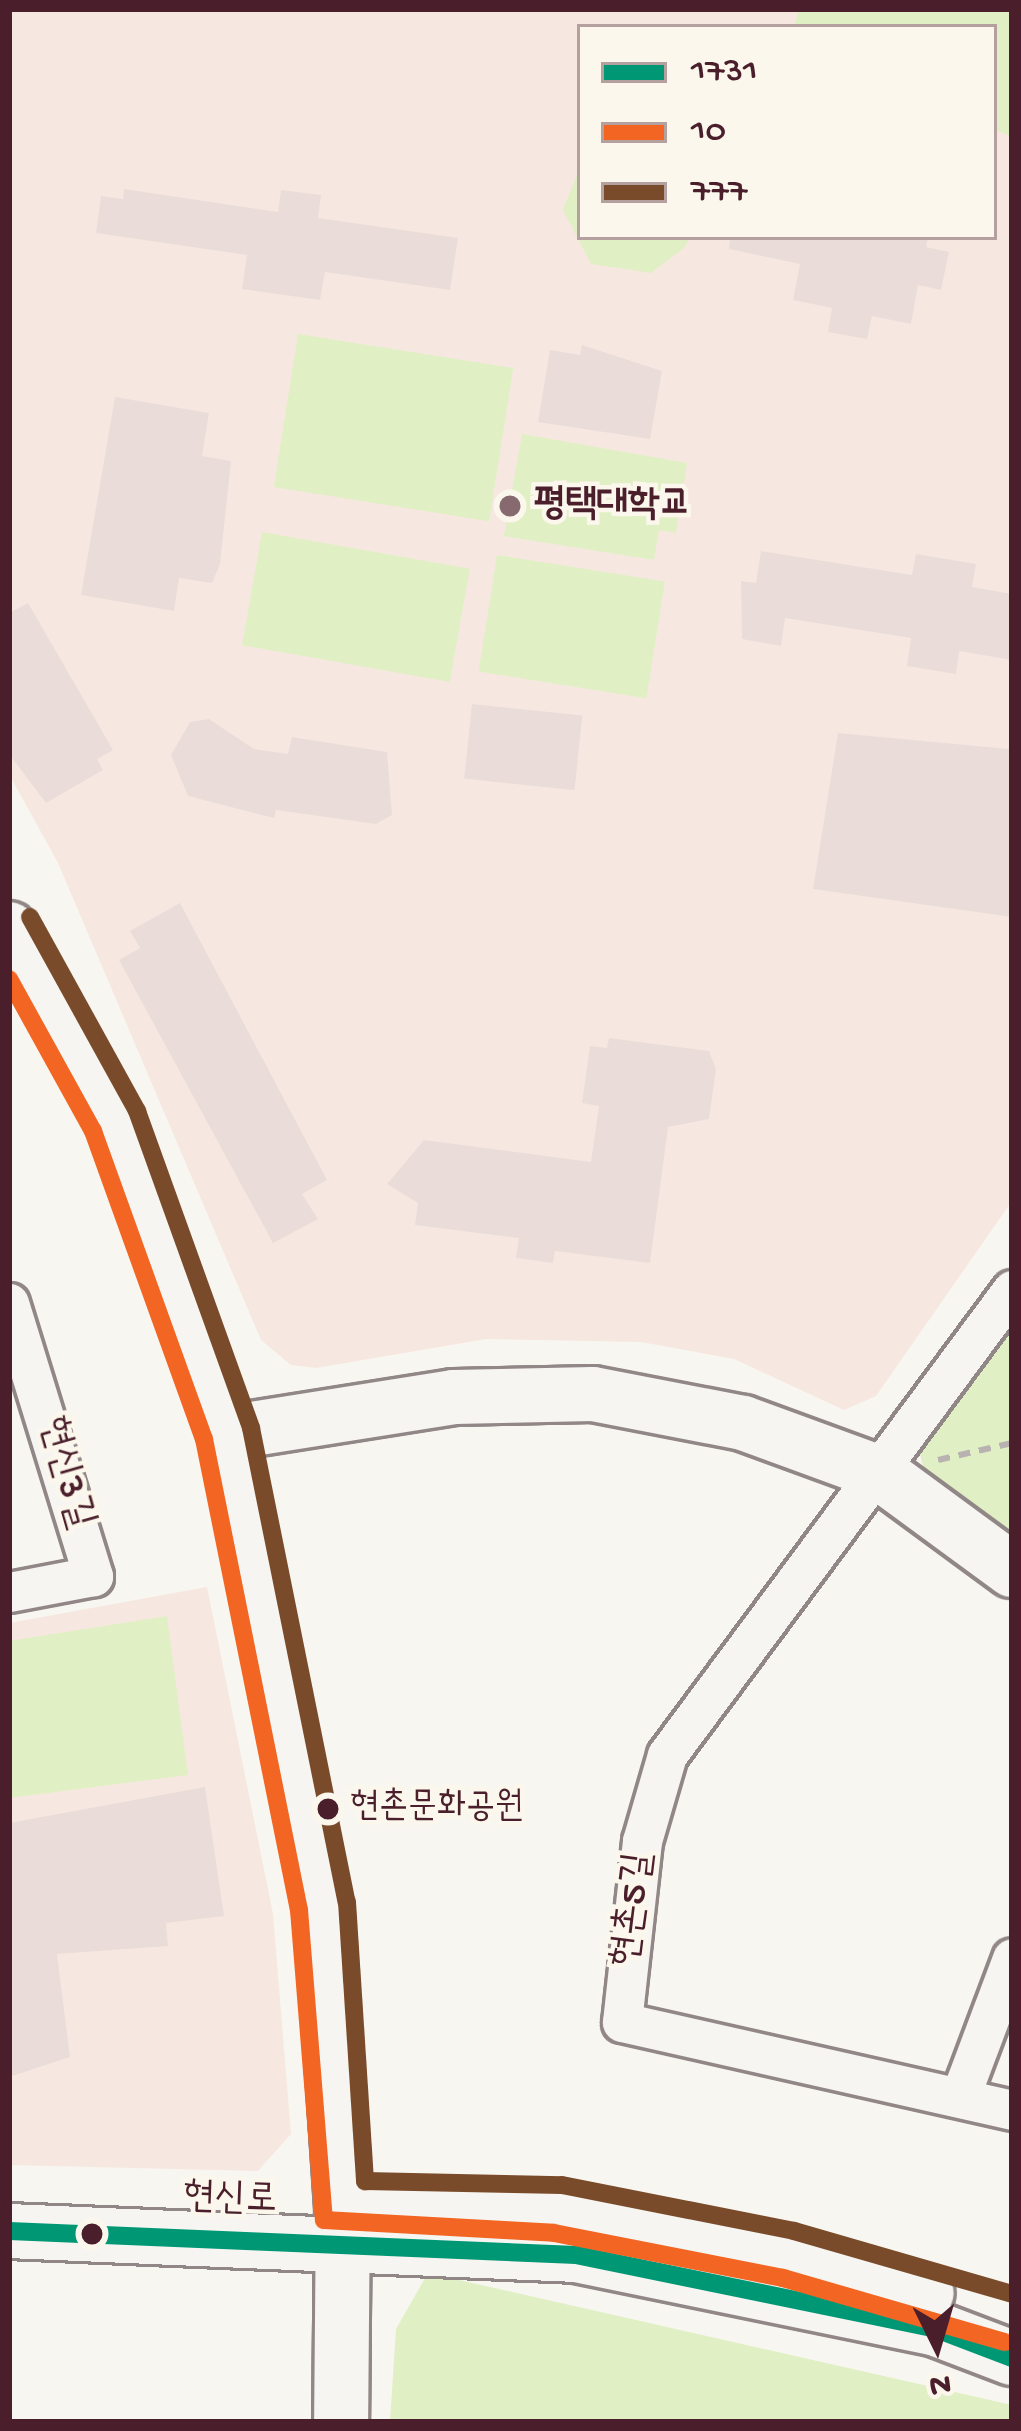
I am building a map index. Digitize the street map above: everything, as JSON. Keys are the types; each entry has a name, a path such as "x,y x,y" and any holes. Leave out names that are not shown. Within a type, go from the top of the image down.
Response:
{"street":[{"path":"9,929 115,1121 227,1432 323,1906 343,2222 341,2422"},
{"name":"현촌5길","path":"1012,1290 667,1755 642,1841 622,2022 961,2094 1012,2110"},
{"name":"현신3길","path":"9,1303 93,1576 9,1592"},
{"path":"227,1432 454,1397 593,1394 743,1423 880,1473 1012,1570"},
{"path":"961,2094 1012,1958"},
{"name":"현신로","path":"9,2194 343,2222 576,2255 936,2329 1012,2358"},
{"path":"343,2222 557,2210 789,2255 1012,2319"},
{"name":"현신로","path":"9,2231 343,2222"}],"path":[{"path":"938,1460 1012,1443"}],"shaded area":[{"name":"평택대학교","path":"9,9 1012,9 1012,1201 876,1396 844,1410 734,1359 641,1342 486,1339 316,1368 291,1365 261,1340 58,863 9,774"},
{"path":"207,1587 273,1914 291,2134 258,2171 9,2165 9,1623"}],"green space":[{"path":"799,9 1012,9 1012,137 997,130 997,24 795,24"},
{"path":"577,174 577,237 563,210"},
{"path":"579,240 688,240 651,273 591,264"},
{"path":"298,334 513,368 489,521 274,487"},
{"path":"522,434 687,463 676,533 659,530 654,560 504,536"},
{"path":"262,532 470,569 450,682 242,645"},
{"path":"497,555 665,582 646,698 479,672"},
{"path":"1012,1319 1012,1546 927,1482 920,1454"},
{"path":"167,1616 188,1775 9,1798 9,1641"},
{"path":"428,2273 1012,2405 1012,2422 390,2422 396,2329"}],"building":[{"path":"124,189 278,212 281,190 321,195 318,218 458,238 450,290 325,272 320,300 242,289 247,255 96,233 101,196 123,199"},
{"path":"730,240 927,240 926,247 949,252 941,290 918,285 911,324 872,316 867,339 828,332 832,308 793,300 800,264 729,249"},
{"path":"582,345 662,371 650,439 538,422 550,350 580,355"},
{"path":"115,397 209,413 202,456 231,461 220,564 212,583 179,578 174,611 81,595"},
{"path":"761,551 912,575 916,554 976,564 972,587 1012,594 1012,660 959,651 956,674 907,666 911,638 785,618 781,646 742,639 741,581 756,583"},
{"path":"28,603 113,750 97,759 103,770 46,803 9,754 9,613"},
{"path":"472,704 582,716 575,790 464,779"},
{"path":"209,719 254,749 288,754 292,737 387,752 392,815 376,824 276,810 274,818 188,796 171,755 190,722"},
{"path":"838,733 1009,749 1012,917 813,889"},
{"path":"180,903 327,1180 302,1194 318,1219 273,1243 119,960 140,948 130,931"},
{"path":"609,1038 709,1051 716,1069 709,1119 668,1127 650,1263 555,1251 553,1263 516,1258 519,1238 415,1225 418,1203 387,1184 424,1140 591,1162 599,1106 582,1103 590,1046 607,1048"},
{"path":"205,1787 224,1916 166,1923 168,1946 57,1954 70,2057 9,2077 9,1823"}],"transit line":[{"name":"777","path":"30,917 137,1111 251,1428 347,1902 365,2181 562,2185 794,2231 1012,2294"},
{"name":"10","path":"9,979 93,1131 204,1439 299,1910 324,2220 554,2233 783,2278 1005,2342"},
{"name":"1731","path":"9,2231 576,2255 936,2329 1012,2358"}],"place":[{"name":"평택대학교","path":"510,506"},
{"name":"현촌문화공원","path":"328,1809"}]}
